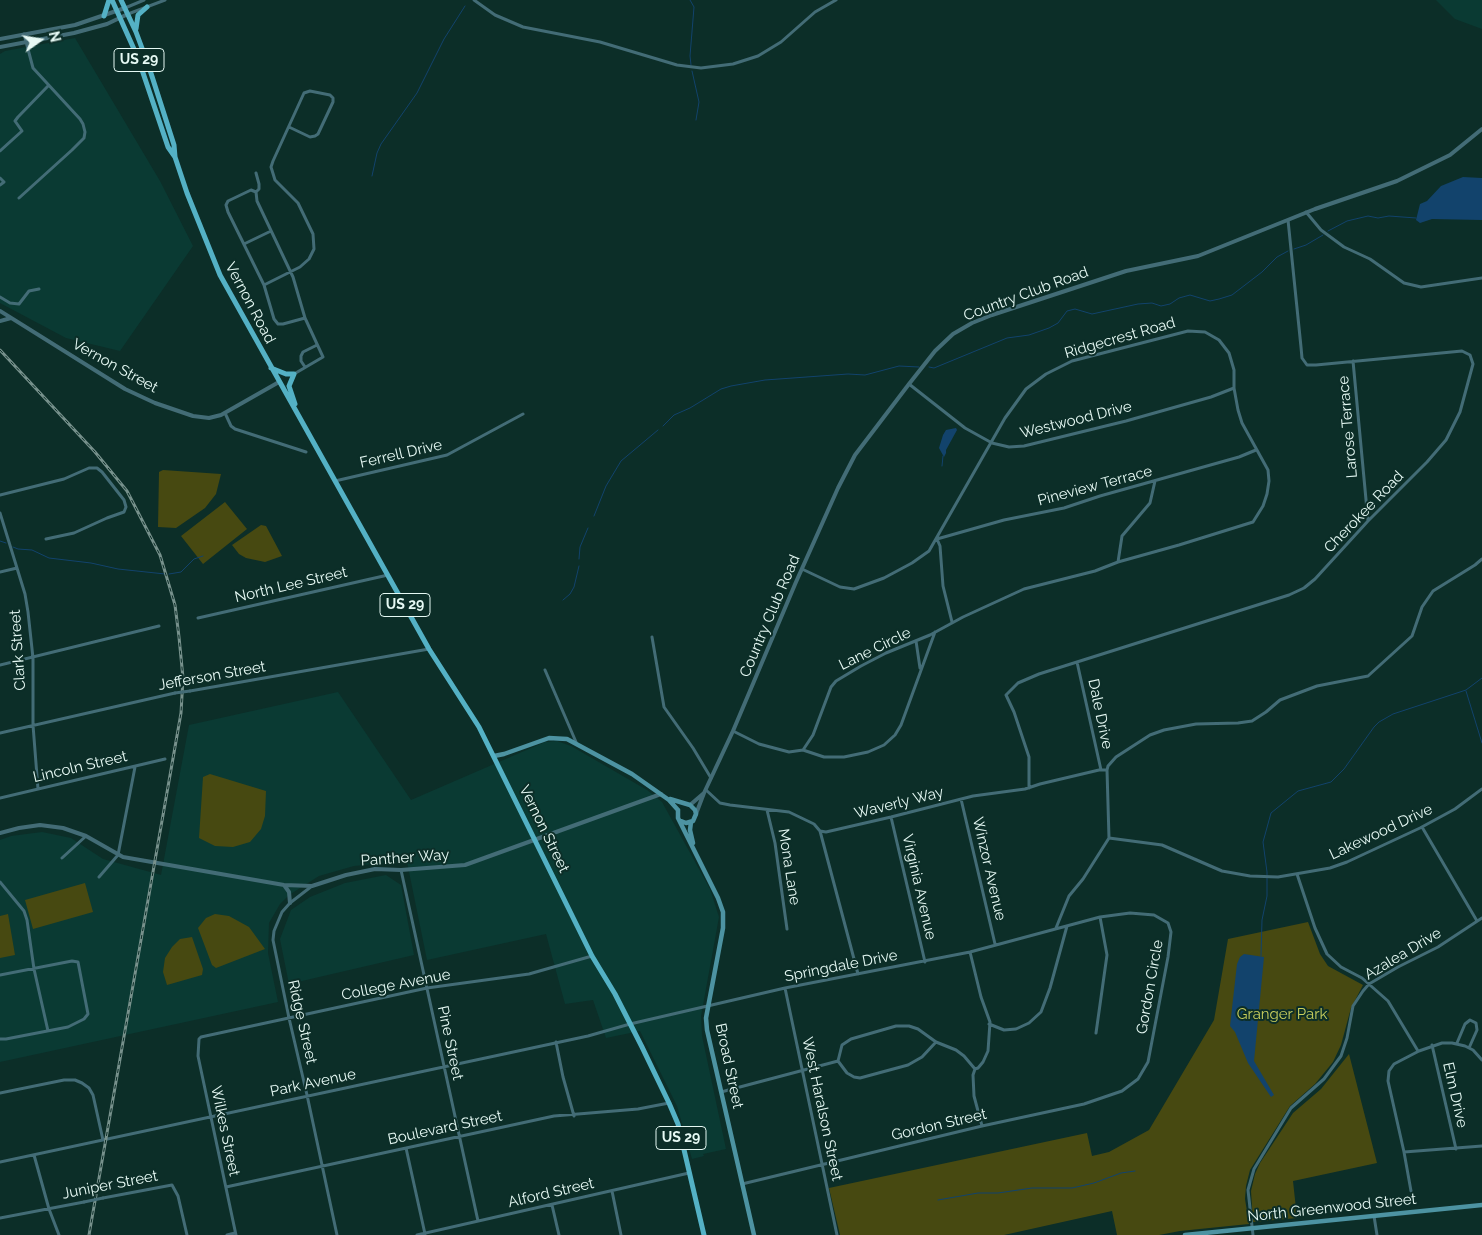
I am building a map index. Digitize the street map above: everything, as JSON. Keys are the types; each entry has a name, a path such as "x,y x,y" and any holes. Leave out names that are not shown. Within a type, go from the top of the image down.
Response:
{"main road":[{"name":"Vernon Road","path":"111,0 118,11 144,73 168,147 176,157"},
{"path":"104,16 111,0"},
{"name":"Vernon Road","path":"121,0 149,66 194,214 220,275 319,453"},
{"path":"136,32 138,15 148,7"},
{"path":"271,367 286,374 294,374 289,386 299,417"},
{"name":"Vernon Street","path":"319,453 429,649 479,727 592,956 630,1024 670,1103 678,1124 704,1235"},
{"path":"494,756 549,738 563,738 576,742 632,774 661,794 678,810 678,818 681,821 691,822 694,819 696,814 693,808 669,800"},
{"path":"678,810 688,805"},
{"name":"Broad Street","path":"681,821 723,912 723,928 706,1018 707,1030 754,1235"},
{"name":"Broad Street","path":"691,822 690,830 694,847"},
{"name":"North Greenwood Street","path":"1185,1235 1482,1205"}],"street":[{"path":"0,38 76,25 144,0"},
{"path":"0,47 74,34 166,0"},
{"path":"474,0 494,15 523,27 600,42 678,65 701,68 733,64 758,56 781,42 815,12 836,0"},
{"path":"19,198 84,138 85,132 83,124 69,106 33,68 24,34"},
{"path":"0,151 22,131 16,121 18,117 48,86"},
{"path":"264,285 300,267 309,259 314,249 313,234 298,203 275,180 272,174 272,161 304,93 306,91 330,95 333,98 333,102 318,134 315,136 310,137 289,127"},
{"name":"Country Club Road","path":"696,814 833,498 855,455 909,384 936,351 953,334 972,323 1126,271 1198,256 1306,212 1398,181 1450,155 1482,129"},
{"path":"256,173 260,188 256,192 256,201 290,272 299,293 305,318 323,357 294,374"},
{"path":"0,178 4,182 0,185"},
{"path":"256,192 251,190 228,201 226,205 264,285 274,319 278,324 283,324 305,318"},
{"path":"1306,212 1321,230 1344,247 1370,259 1404,283 1421,287 1482,278"},
{"name":"Cherokee Road","path":"1029,788 1029,757 1014,712 1006,695 1018,683 1077,662 1297,592 1315,579 1368,521 1427,462 1451,433 1460,412 1472,370 1473,360 1468,354 1458,351 1311,366 1302,358 1288,220"},
{"path":"244,244 270,230"},
{"path":"0,297 10,303 19,304 29,291 38,289"},
{"name":"Vernon Street","path":"0,311 109,380 142,398 198,418 213,417 225,413 279,382"},
{"path":"0,321 11,318"},
{"name":"Ridgecrest Road","path":"802,569 840,587 854,589 884,578 912,563 929,551 938,539 1005,418 1026,389 1046,374 1072,361 1188,331 1205,332 1219,340 1229,353 1234,370 1234,388 1242,423 1268,470 1269,481 1263,506 1253,522 1118,562 1095,571 1024,589 952,622"},
{"path":"305,367 301,356 304,352 317,346"},
{"name":"Larose Terrace","path":"1353,361 1368,521"},
{"name":"Westwood Drive","path":"909,384 965,428 992,443 1009,447 1024,446 1126,421 1211,397 1234,388"},
{"path":"225,413 235,430 306,452"},
{"name":"Ferrell Drive","path":"334,481 447,455 523,414"},
{"name":"Pineview Terrace","path":"938,539 1004,520 1064,508 1239,457 1256,450"},
{"path":"0,495 56,482 89,468 97,468 124,500 126,507 124,512 74,533 46,539"},
{"path":"1118,562 1122,536 1150,503 1156,481"},
{"name":"Clark Street","path":"0,513 25,594 28,612 38,789"},
{"path":"938,539 943,586 952,622"},
{"path":"1056,928 1069,896 1083,879 1109,838 1107,770 1112,761 1121,753 1150,735 1164,730 1196,724 1252,721 1280,700 1317,686 1368,676 1412,636 1422,608 1433,591 1475,566 1482,559"},
{"path":"0,572 17,568"},
{"name":"North Lee Street","path":"198,618 388,575"},
{"name":"Lane Circle","path":"803,750 813,736 825,706 830,687 836,681 869,661 916,641 952,622"},
{"path":"0,665 159,626"},
{"path":"733,731 759,744 788,752 803,750 824,757 844,757 868,752 884,745 895,735 901,725 935,632"},
{"path":"652,637 664,707 693,748 711,778"},
{"path":"916,641 921,671"},
{"name":"Jefferson Street","path":"0,733 175,693 429,649"},
{"name":"Dale Drive","path":"1077,662 1101,770"},
{"path":"545,670 576,742"},
{"name":"Lincoln Street","path":"0,798 165,759"},
{"path":"100,877 118,855 135,766"},
{"name":"Waverly Way","path":"820,831 826,832 983,794 1029,788 1107,770"},
{"name":"Lakewood Drive","path":"1109,838 1162,845 1222,870 1250,876 1278,877 1330,868 1347,862 1422,827 1455,809 1482,789"},
{"path":"705,791 720,803 790,812 814,824 820,831 858,974"},
{"name":"Country Club Road","path":"688,805 705,791"},
{"name":"Panther Way","path":"0,832 40,825 63,828 86,836 118,855 184,869 284,885 312,886 355,872 384,868 401,870 465,865 661,794"},
{"name":"Winzor Avenue","path":"960,799 995,944"},
{"name":"Mona Lane","path":"767,810 775,843 787,929"},
{"name":"Virginia Avenue","path":"891,817 925,962"},
{"path":"1422,827 1477,921"},
{"path":"62,858 86,836"},
{"name":"Pine Street","path":"401,870 478,1221"},
{"path":"1297,874 1314,928 1327,954 1341,967 1362,978 1388,1001 1418,1051"},
{"path":"0,882 24,910 34,969 48,1032"},
{"path":"284,885 290,892 290,904"},
{"name":"Ridge Street","path":"312,886 290,904 278,919 273,940 337,1235"},
{"name":"Gordon Circle","path":"1056,928 1100,917 1130,913 1154,915 1168,923 1171,932 1156,1025 1148,1062 1138,1079"},
{"path":"1096,1034 1107,955 1100,917"},
{"name":"Azalea Drive","path":"1253,1235 1248,1190 1254,1169 1291,1108 1324,1079 1341,1056 1347,1038 1353,1006 1369,984 1438,947 1482,918"},
{"path":"989,1024 1004,1030 1016,1029 1029,1023 1041,1012 1050,988 1066,926"},
{"name":"Springdale Drive","path":"630,1024 785,988 970,952 1056,928"},
{"path":"970,952 989,1024 988,1051 983,1062 975,1069 972,1085 982,1126"},
{"name":"College Avenue","path":"204,1035 427,988 529,974 592,956"},
{"path":"0,976 72,961 78,962 87,1006 87,1016 68,1026 48,1032 6,1040 0,1039"},
{"name":"West Haralson Street","path":"785,988 837,1235"},
{"path":"1457,1043 1464,1024 1470,1020 1476,1023 1477,1030 1469,1048"},
{"name":"Park Avenue","path":"0,1162 588,1036 630,1024"},
{"path":"936,1042 922,1057 908,1065 860,1078 847,1074 838,1061 842,1045 851,1039 896,1026 910,1026 964,1056 975,1069"},
{"name":"Wilkes Street","path":"204,1035 199,1039 198,1056 236,1234"},
{"path":"556,1042 574,1116"},
{"path":"1411,1191 1388,1084 1388,1076 1394,1064 1418,1051 1442,1043 1457,1043 1469,1048 1482,1060"},
{"name":"Elm Drive","path":"1432,1045 1456,1149"},
{"path":"721,1092 838,1061"},
{"name":"Gordon Street","path":"742,1184 982,1126 1084,1104 1122,1091 1138,1079"},
{"path":"0,1093 64,1080 75,1080 82,1083 89,1088 93,1095 103,1140"},
{"name":"Boulevard Street","path":"226,1187 554,1116 574,1116 638,1109 670,1103"},
{"path":"1404,1152 1482,1146"},
{"path":"406,1148 425,1234"},
{"path":"34,1155 49,1209 59,1235"},
{"name":"Alford Street","path":"417,1235 689,1173"},
{"name":"Juniper Street","path":"0,1218 172,1185 178,1196 186,1235"},
{"path":"612,1191 621,1235"},
{"path":"552,1205 559,1235"},
{"path":"1374,1216 1377,1235"},
{"path":"227,1235 236,1234"}],"shaded area":[{"path":"1436,0 1482,0 1482,29 1455,19"},
{"path":"75,38 160,181 193,246 120,351 66,338 0,303 0,54 5,51"},
{"path":"1463,177 1482,178 1482,220 1432,219 1420,223 1416,220 1420,204 1427,201 1441,186"},
{"path":"956,428 957,430 944,457 939,448 943,435 946,430"},
{"path":"338,692 411,800 545,742 557,741 571,746 647,790 662,802 710,889 719,917 701,1016 702,1036 726,1149 703,1154 704,1156 692,1159 677,1106 640,1031 606,1038 593,1000 565,1004 546,934 427,960 407,862 354,866 319,876 289,895 280,904 269,923 268,953 278,1002 0,1062 0,840 11,836 42,832 71,838 103,859 161,875 189,725"},
{"path":"386,875 401,885 414,955 289,984 280,939 291,910 310,897 345,883"},
{"path":"1244,954 1264,957 1254,1061 1274,1095 1271,1097 1248,1063 1235,1032 1230,1026 1237,964 1240,957"}],"green space":[{"path":"163,470 221,474 216,494 205,508 176,528 158,527 159,472"},
{"path":"225,502 247,529 203,564 181,536"},
{"path":"261,525 266,526 282,556 265,562 246,558 239,554 232,545"},
{"path":"210,774 266,791 265,816 261,829 250,842 233,847 215,846 199,838 203,777"},
{"path":"85,883 93,912 33,929 25,900"},
{"path":"8,914 15,955 0,958 0,916"},
{"path":"215,914 229,916 249,927 265,949 216,968 212,965 198,928 206,918"},
{"name":"Granger Park","path":"1308,922 1320,954 1328,966 1363,985 1351,1008 1341,1045 1333,1062 1315,1084 1290,1106 1250,1170 1245,1199 1249,1224 1159,1235 1117,1235 1112,1211 1004,1235 840,1235 829,1188 1087,1133 1092,1156 1109,1152 1149,1130 1214,1020 1228,939"},
{"path":"192,937 203,969 202,975 167,985 163,972 165,958 180,939"},
{"path":"1349,1054 1377,1163 1293,1181 1297,1218 1253,1222 1251,1191 1260,1163 1293,1113 1321,1089"}],"waterway":[{"path":"690,0 694,7 691,65"},
{"path":"372,176 381,144 417,93 444,39 465,6"},
{"path":"692,71 699,102 696,120"},
{"path":"1328,231 1347,221 1368,216 1378,218 1389,216 1416,218"},
{"path":"1294,249 1306,245 1323,235"},
{"path":"929,367 934,368 1007,338 1029,335 1049,328 1058,323 1067,311 1075,309 1092,314 1138,304 1152,303 1161,306 1190,295 1210,301 1232,295 1262,272 1277,257 1288,251"},
{"path":"663,426 674,415 690,408 721,389 731,386 765,380 848,374 865,375 899,366 919,367"},
{"path":"594,516 606,486 621,461 658,430"},
{"path":"942,466 943,456"},
{"path":"579,559 580,547 588,528"},
{"path":"0,541 6,543"},
{"path":"13,547 32,550 49,558 165,574"},
{"path":"169,574 181,572 194,559 203,556"},
{"path":"563,600 574,587 579,566"},
{"path":"1261,956 1262,920 1267,896 1267,872 1263,842 1271,813 1298,791 1331,782 1344,769 1379,722 1393,714 1466,690 1482,678"},
{"path":"1466,691 1482,743"},
{"path":"938,1200 978,1193 998,1193 1032,1188 1072,1188 1094,1183 1121,1173 1135,1171"}],"railway":[{"path":"0,350 95,452 127,491 160,555 175,605 179,637 183,678 181,713 89,1235"}]}
